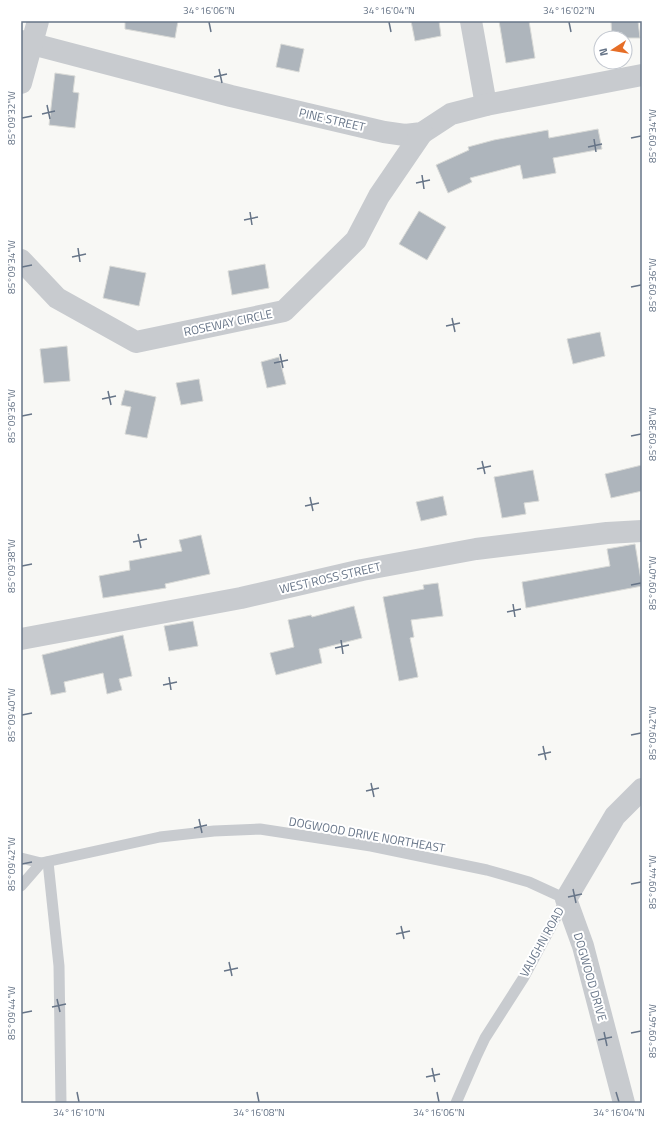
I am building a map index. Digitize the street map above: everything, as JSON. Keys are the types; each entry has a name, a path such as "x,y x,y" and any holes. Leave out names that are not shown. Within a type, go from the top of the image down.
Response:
{"street":[{"path":"21,83 26,42 38,21"},
{"path":"471,21 486,105"},
{"name":"PINE STREET","path":"26,42 231,96 405,136 422,133 451,114 486,105 642,75"},
{"name":"ROSEWAY CIRCLE","path":"21,260 57,298 136,342 284,311 356,240 379,196 422,133"},
{"name":"WEST ROSS STREET","path":"21,639 241,598 362,570 476,549 607,533 642,531"},
{"name":"VAUGHN ROAD","path":"566,899 615,816 642,789"},
{"name":"DOGWOOD DRIVE","path":"566,899 583,946 624,1103"}],"lane":[{"name":"DOGWOOD DRIVE NORTHEAST","path":"21,858 44,863 160,837 214,831 260,829 371,846 487,870 529,882 566,899"},
{"path":"21,886 44,863"},
{"path":"44,863 59,966 61,1103"},
{"name":"VAUGHN ROAD","path":"456,1103 485,1038 524,977 566,899"}],"building":[{"path":"125,21 178,21 175,38 125,29"},
{"path":"411,21 439,21 441,36 415,41"},
{"path":"499,21 529,21 535,58 506,63"},
{"path":"611,21 638,21 640,38 633,38 633,30 612,30"},
{"path":"281,44 304,49 299,72 276,67"},
{"path":"55,73 75,76 73,92 79,93 75,128 49,125"},
{"path":"598,129 602,149 553,158 556,173 523,179 520,165 470,178 472,182 448,193 436,165 469,150 468,147 494,140 548,130 549,138"},
{"path":"419,211 446,227 427,260 399,244"},
{"path":"265,264 269,288 232,295 228,271"},
{"path":"110,266 146,273 139,306 103,298"},
{"path":"600,332 605,356 573,364 567,339"},
{"path":"67,346 70,381 44,383 40,349"},
{"path":"279,357 286,384 267,388 261,362"},
{"path":"199,379 203,401 181,405 176,383"},
{"path":"125,390 156,397 147,438 125,434 131,407 121,405"},
{"path":"642,465 642,491 611,498 605,474"},
{"path":"533,470 539,501 524,503 526,514 502,518 494,477"},
{"path":"443,496 447,515 421,521 416,502"},
{"path":"201,535 210,574 165,584 166,588 103,598 99,576 130,570 129,561 182,551 179,540"},
{"path":"635,544 642,586 526,608 522,582 610,566 607,549"},
{"path":"438,583 443,616 411,620 414,637 410,638 418,677 399,681 383,597 424,589 423,585"},
{"path":"354,606 362,638 319,649 322,663 276,675 270,653 294,647 288,620 311,615 312,617"},
{"path":"193,621 198,646 169,651 164,626"},
{"path":"123,635 132,676 119,679 122,690 107,694 103,673 64,682 66,692 51,695 42,655"}]}
